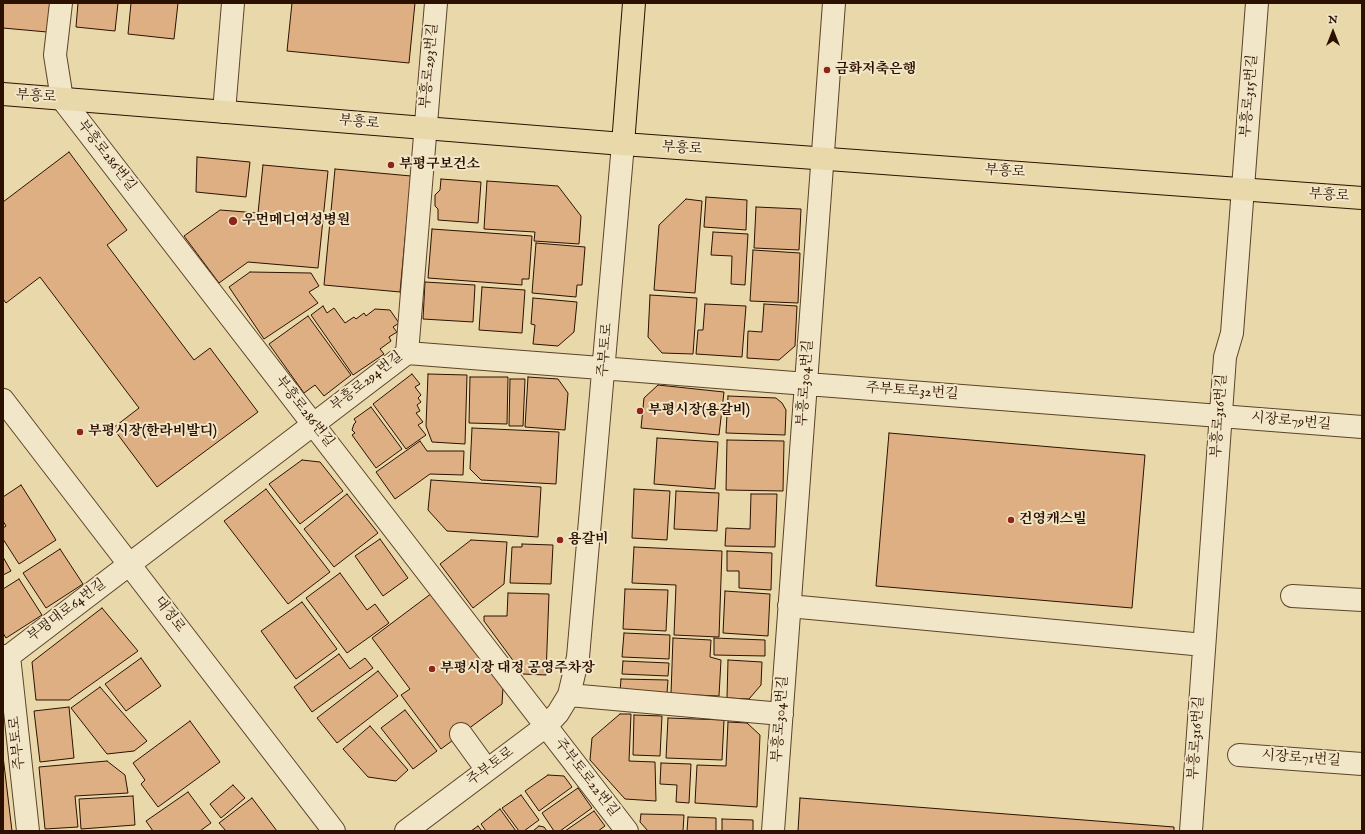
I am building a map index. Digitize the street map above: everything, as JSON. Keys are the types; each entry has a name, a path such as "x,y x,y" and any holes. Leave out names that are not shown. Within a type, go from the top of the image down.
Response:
{"main road":[{"name":"주부토로","path":"623,144 634,3"},
{"name":"부흥로","path":"3,94 623,144 1362,198"}],"street":[{"path":"60,3 55,55 62,98"},
{"path":"224,112 233,3"},
{"name":"부흥로293번길","path":"425,128 436,3"},
{"name":"부흥로304번길","path":"773,831 834,3"},
{"name":"부흥로315번길","path":"1243,190 1257,3"},
{"name":"부흥로286번길","path":"62,98 313,424 493,666 546,726"},
{"name":"부흥로294번길","path":"130,564 407,352 425,128"},
{"name":"주부토로","path":"406,831 546,726 558,713 569,695 578,657 623,144"},
{"name":"부흥로316번길","path":"1191,831 1220,416 1225,357 1232,333 1243,190"},
{"name":"주부토로32번길","path":"407,352 1220,416"},
{"name":"대정로","path":"3,400 334,831"},
{"name":"시장로79번길","path":"1220,416 1362,427"},
{"name":"부평대로64번길","path":"6,656 130,564"},
{"path":"1292,596 1362,600"},
{"path":"789,606 1204,644"},
{"name":"주부토로","path":"6,656 28,831"},
{"path":"569,695 782,714"},
{"name":"주부토로22번길","path":"546,726 627,831"},
{"path":"461,734 487,770"},
{"name":"시장로71번길","path":"1239,755 1362,764"}],"building":[{"path":"3,3 50,3 47,32 3,28"},
{"path":"78,3 118,3 115,31 76,27"},
{"path":"131,3 178,3 174,39 128,34"},
{"path":"292,3 415,3 409,63 287,51"},
{"path":"69,152 127,230 107,245 194,360 210,348 258,412 157,487 113,428 139,408 40,277 6,303 3,299 3,202"},
{"path":"197,157 250,162 246,197 196,192"},
{"path":"263,165 328,171 318,268 248,262 219,283 184,236 220,210 258,213"},
{"path":"335,169 411,176 400,292 324,285"},
{"path":"441,179 481,182 478,223 438,220 438,209 435,206 435,195 440,190"},
{"path":"487,181 558,186 581,216 579,244 534,241 535,232 484,229"},
{"path":"706,197 747,200 746,230 704,227"},
{"path":"686,199 702,201 695,293 654,290 659,225"},
{"path":"756,207 801,209 799,250 754,248"},
{"path":"432,229 532,236 529,279 522,279 522,285 428,278"},
{"path":"713,232 748,234 745,285 731,284 732,256 711,255"},
{"path":"536,243 585,247 582,285 577,285 576,297 532,293"},
{"path":"753,250 800,253 798,303 750,301"},
{"path":"250,272 311,273 319,286 309,292 318,303 264,339 229,287"},
{"path":"425,282 475,285 473,322 423,319"},
{"path":"482,287 525,290 522,333 479,330"},
{"path":"650,295 697,298 693,354 662,353 648,337"},
{"path":"533,298 577,302 574,332 558,346 533,344 535,325 531,324"},
{"path":"705,304 746,306 742,357 696,354 698,330 703,330"},
{"path":"764,304 797,306 795,346 779,360 747,358 748,331 762,332"},
{"path":"323,306 327,313 334,308 345,323 354,317 356,319 364,313 366,316 375,309 390,310 399,323 393,327 397,332 389,337 391,341 380,349 384,354 353,375 311,315"},
{"path":"308,316 351,375 324,396 315,385 304,393 269,344"},
{"path":"412,374 420,384 415,387 421,395 418,398 421,402 417,405 420,411 416,413 423,422 418,425 426,435 406,449 373,404"},
{"path":"428,374 467,375 465,444 432,442 426,426"},
{"path":"470,377 508,377 507,424 469,423"},
{"path":"528,377 558,379 568,393 565,430 525,427"},
{"path":"510,379 525,379 523,426 509,426"},
{"path":"658,385 724,392 719,435 641,428 644,398"},
{"path":"728,396 776,398 782,403 786,410 785,435 726,433"},
{"path":"371,407 402,449 376,468 352,435 355,433 352,430 356,422 354,419"},
{"path":"472,428 559,432 556,484 481,480 470,469"},
{"name":"건영캐스빌","path":"889,433 1145,455 1132,608 876,586"},
{"path":"657,438 718,442 715,489 654,484"},
{"path":"727,440 784,441 783,491 726,490"},
{"path":"420,441 427,451 464,451 463,475 430,474 395,499 376,472"},
{"path":"302,460 320,462 343,491 300,524 269,484"},
{"path":"431,480 541,487 538,537 447,531 428,510"},
{"path":"21,485 56,540 19,564 3,539 3,528 6,526 3,521 3,497"},
{"path":"266,489 330,572 288,604 224,521"},
{"path":"634,489 670,491 667,540 632,538"},
{"path":"676,491 719,493 717,531 674,529"},
{"path":"347,494 378,533 334,567 304,529"},
{"path":"751,494 777,494 775,547 725,546 726,528 750,529"},
{"path":"380,539 408,578 383,596 355,556"},
{"path":"471,540 507,542 504,584 473,608 440,564"},
{"path":"522,544 553,545 551,584 510,583 512,547 522,547"},
{"path":"634,547 722,551 719,637 674,635 676,585 632,583"},
{"path":"60,549 83,584 46,608 23,573"},
{"path":"727,551 772,553 771,590 739,588 739,571 727,571"},
{"path":"3,557 11,571 3,575"},
{"path":"340,573 367,610 375,604 389,623 347,653 306,598"},
{"path":"19,579 42,615 6,638 3,633 3,589"},
{"path":"625,589 668,590 666,631 623,629"},
{"path":"725,591 770,594 768,636 723,633"},
{"path":"432,593 503,687 502,704 441,749 401,695 410,689 372,638"},
{"path":"508,593 549,594 546,675 523,674 484,621 484,616 507,616"},
{"path":"302,602 337,649 296,679 261,631"},
{"path":"102,608 138,651 69,700 36,700 32,662"},
{"path":"624,633 670,635 669,659 622,657"},
{"path":"673,638 711,640 710,657 721,660 719,696 671,694"},
{"path":"714,638 765,640 765,656 714,655"},
{"path":"339,654 350,669 365,658 373,668 312,712 294,687"},
{"path":"141,658 161,686 126,711 105,684"},
{"path":"728,660 762,662 761,685 749,699 727,698"},
{"path":"623,661 669,663 668,676 622,674"},
{"path":"378,671 398,696 337,743 317,718"},
{"path":"621,679 668,680 667,693 620,692"},
{"path":"100,687 147,741 134,751 107,754 71,708"},
{"path":"69,707 74,758 40,762 34,711"},
{"path":"405,710 437,751 413,769 381,728"},
{"path":"620,714 631,714 629,761 655,762 656,801 625,799 590,760 592,738"},
{"path":"634,715 662,716 660,756 633,755"},
{"path":"668,718 724,720 722,760 666,758"},
{"path":"190,721 220,762 158,807 141,784 145,780 133,763"},
{"path":"728,722 747,723 760,735 757,807 695,803 697,765 726,766"},
{"path":"370,726 408,770 396,781 368,777 343,749"},
{"path":"3,756 12,831 3,831"},
{"path":"107,761 125,775 128,793 75,796 78,827 45,829 39,767"},
{"path":"661,763 691,764 689,803 676,802 677,785 660,784"},
{"path":"548,775 564,776 572,787 539,811 525,791"},
{"path":"233,785 245,798 221,818 210,804"},
{"path":"578,788 592,808 560,831 554,831 542,813"},
{"path":"188,792 211,823 200,831 153,831 146,821"},
{"path":"521,795 539,820 524,831 519,831 502,808"},
{"path":"133,796 135,825 81,829 79,799"},
{"path":"252,798 277,831 226,831 219,823"},
{"path":"800,798 1174,827 1174,831 798,831"},
{"path":"500,809 516,831 486,831 481,824"},
{"path":"594,811 605,826 598,831 565,831"},
{"path":"641,814 684,815 683,831 648,831 640,822"},
{"path":"688,817 716,818 716,831 687,831"},
{"path":"722,819 753,820 753,831 722,831"},
{"path":"478,826 482,831 471,831"},
{"path":"539,826 544,827 547,831 533,831"}],"place":[{"name":"금화저축은행","path":"827,70"},
{"name":"부평구보건소","path":"391,165"},
{"name":"우먼메디여성병원","path":"233,221"},
{"name":"부평시장(용갈비)","path":"640,411"},
{"name":"부평시장(한라비발디)","path":"80,432"},
{"name":"건영캐스빌","path":"1011,520"},
{"name":"용갈비","path":"560,540"},
{"name":"부평시장 대정 공영주차장","path":"432,669"}]}
